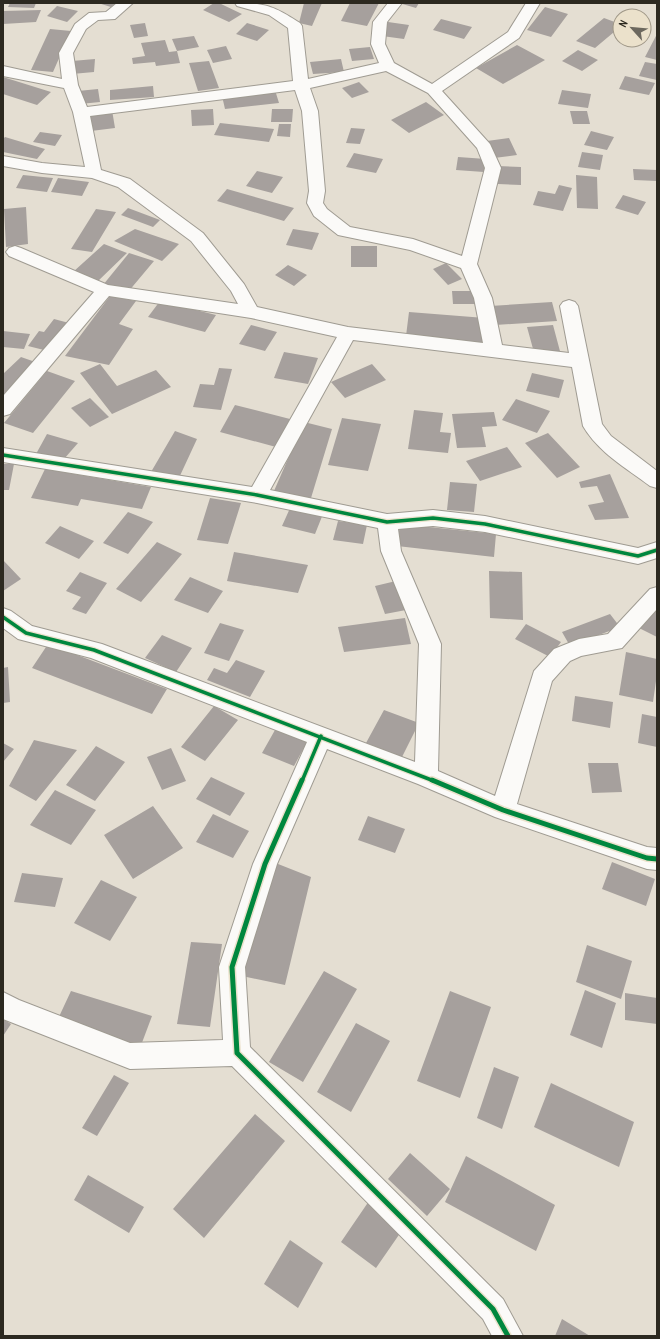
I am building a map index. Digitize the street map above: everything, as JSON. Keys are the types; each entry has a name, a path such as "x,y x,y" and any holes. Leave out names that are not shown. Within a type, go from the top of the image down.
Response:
{"street":[{"path":"94,173 81,112 70,85 66,53 80,27 94,16 110,16 126,3"},
{"path":"242,3 274,12 295,26 301,85 310,111 317,191 316,203 320,212 344,231 413,245 468,264"},
{"path":"395,3 380,22 378,44 388,66 433,90 484,147 493,168 468,264 483,298 494,350"},
{"path":"433,90 514,35 533,3"},
{"path":"81,112 301,85 388,66"},
{"path":"3,71 70,85"},
{"path":"3,161 42,168 94,173 124,183 197,237 238,288 251,312"},
{"path":"15,252 105,290 251,312 348,333 579,360"},
{"path":"3,409 105,290"},
{"path":"569,306 593,426 604,441 657,481"},
{"path":"257,495 348,333"},
{"path":"3,455 257,495 387,522 433,518 485,524 638,556 657,550"},
{"path":"387,522 391,551 430,644 426,777"},
{"path":"503,810 542,677 562,655 580,648 614,642 657,594"},
{"path":"3,617 26,633 94,650 426,777 503,810 647,858 657,859"},
{"path":"321,736 265,864 232,967 237,1052 493,1309 508,1336"},
{"path":"3,1005 11,1010 130,1056 237,1052"}],"building":[{"path":"10,3 36,3 34,8 8,7"},
{"path":"98,3 116,3 111,7"},
{"path":"214,3 219,3 242,14 229,22 203,10"},
{"path":"304,3 322,3 312,26 299,23"},
{"path":"350,3 379,3 367,26 341,21"},
{"path":"399,3 419,3 416,8"},
{"path":"57,6 78,11 67,22 47,16"},
{"path":"545,7 568,14 551,37 527,30"},
{"path":"41,10 36,22 3,24 3,11"},
{"path":"604,18 612,21 612,34 595,48 576,41"},
{"path":"441,19 472,27 464,39 433,30"},
{"path":"388,22 409,25 404,39 382,36"},
{"path":"145,23 148,36 134,38 130,25"},
{"path":"247,23 269,30 257,41 236,34"},
{"path":"50,29 71,31 53,72 31,70"},
{"path":"657,34 657,60 645,57 650,48 652,48 652,44"},
{"path":"194,36 199,47 177,51 172,39"},
{"path":"165,40 169,52 177,51 180,63 156,66 155,62 133,64 132,58 145,56 141,43"},
{"path":"517,45 545,60 503,84 476,68"},
{"path":"226,46 232,59 213,63 207,50"},
{"path":"370,47 374,59 352,61 349,49"},
{"path":"578,50 598,60 582,71 562,61"},
{"path":"95,59 94,72 72,74 72,61"},
{"path":"341,59 344,72 313,74 310,62"},
{"path":"209,61 219,88 198,91 189,63"},
{"path":"645,62 657,64 657,80 639,76"},
{"path":"625,76 655,83 649,95 619,89"},
{"path":"3,77 51,92 37,105 3,94"},
{"path":"359,82 369,92 352,98 342,88"},
{"path":"153,86 154,97 110,100 110,90"},
{"path":"98,89 100,102 80,104 78,91"},
{"path":"275,90 279,103 225,109 222,96"},
{"path":"562,90 591,94 588,108 558,104"},
{"path":"426,102 444,115 409,133 391,120"},
{"path":"213,109 214,125 192,126 191,110"},
{"path":"272,109 293,109 292,122 271,122"},
{"path":"112,110 115,128 91,131 88,113"},
{"path":"570,111 587,111 590,124 573,124"},
{"path":"220,123 274,129 269,142 214,135"},
{"path":"279,124 291,124 290,137 277,136"},
{"path":"351,128 365,129 360,144 346,143"},
{"path":"591,131 614,137 607,150 584,145"},
{"path":"40,132 62,135 55,146 33,142"},
{"path":"5,137 45,149 37,159 3,152 3,139"},
{"path":"509,138 517,155 494,158 487,141"},
{"path":"582,152 603,155 600,170 578,167"},
{"path":"354,153 383,159 376,173 346,167"},
{"path":"458,157 486,159 484,172 456,170"},
{"path":"497,166 521,167 521,185 498,184"},
{"path":"633,169 657,170 657,181 634,180"},
{"path":"257,171 283,177 272,193 246,186"},
{"path":"23,175 53,178 47,192 16,188"},
{"path":"576,175 597,177 598,209 577,208"},
{"path":"58,178 89,182 82,196 51,192"},
{"path":"559,185 572,188 563,211 533,205 538,191 555,194"},
{"path":"227,189 294,208 284,221 217,201"},
{"path":"623,195 646,202 638,215 615,208"},
{"path":"26,207 28,244 6,247 4,209"},
{"path":"128,208 160,220 153,227 121,215"},
{"path":"96,209 116,212 92,252 71,249"},
{"path":"135,229 179,244 162,261 114,241"},
{"path":"293,229 319,233 312,250 286,245"},
{"path":"104,244 127,253 97,282 73,272"},
{"path":"351,246 377,246 377,267 351,267"},
{"path":"129,253 154,261 128,292 103,285"},
{"path":"446,263 462,279 448,285 433,269"},
{"path":"288,265 307,275 294,286 275,275"},
{"path":"452,291 478,291 480,304 453,304"},
{"path":"110,296 136,301 119,324 133,329 109,365 65,356"},
{"path":"160,301 216,315 205,332 148,317"},
{"path":"552,302 557,321 495,325 490,306"},
{"path":"409,312 485,318 482,343 406,336"},
{"path":"54,319 69,323 48,351 28,346 39,331 44,332"},
{"path":"251,325 277,332 265,351 239,344"},
{"path":"553,325 561,355 535,356 527,327"},
{"path":"3,331 30,334 24,349 3,347"},
{"path":"284,352 318,358 308,384 274,378"},
{"path":"21,357 41,364 10,399 3,395 3,374"},
{"path":"100,364 117,386 156,370 171,387 112,414 80,373"},
{"path":"372,364 386,380 345,398 331,382"},
{"path":"219,368 232,369 221,410 193,407 200,384 214,385"},
{"path":"47,371 75,381 33,433 4,423"},
{"path":"532,373 564,380 559,398 526,391"},
{"path":"90,398 109,417 90,427 71,408"},
{"path":"516,399 550,411 537,433 502,420"},
{"path":"235,405 290,419 276,447 220,432"},
{"path":"414,410 443,413 440,432 451,433 448,453 408,449"},
{"path":"494,412 497,426 482,427 486,447 457,448 452,414"},
{"path":"342,418 381,424 368,471 328,465"},
{"path":"304,422 332,429 311,498 274,491"},
{"path":"175,431 197,439 178,480 151,472"},
{"path":"548,433 580,467 557,478 525,443"},
{"path":"47,434 78,443 64,459 36,454"},
{"path":"507,447 522,467 480,481 466,461"},
{"path":"3,464 14,464 9,490 3,490"},
{"path":"45,469 151,487 142,509 81,499 78,506 31,498"},
{"path":"610,474 629,518 595,520 588,505 604,502 597,486 581,488 579,482"},
{"path":"450,482 477,484 474,512 447,510"},
{"path":"210,498 241,503 228,544 197,540"},
{"path":"291,506 323,514 315,534 282,526"},
{"path":"128,512 153,522 128,554 103,543"},
{"path":"338,521 367,525 363,544 333,540"},
{"path":"400,524 496,534 494,557 397,546"},
{"path":"60,526 94,541 79,559 45,543"},
{"path":"157,542 182,554 141,602 116,589"},
{"path":"234,552 308,565 298,593 227,581"},
{"path":"3,560 21,579 3,591"},
{"path":"489,571 522,572 523,620 490,618"},
{"path":"80,572 107,583 86,614 72,609 81,597 66,591"},
{"path":"190,577 223,591 208,613 174,600"},
{"path":"396,581 406,610 385,614 375,586"},
{"path":"657,604 657,637 633,625"},
{"path":"610,614 620,627 570,646 562,632"},
{"path":"405,618 411,644 344,652 338,627"},
{"path":"220,623 244,630 229,661 204,653"},
{"path":"526,624 561,642 550,657 515,639"},
{"path":"162,635 192,648 176,672 145,658"},
{"path":"48,644 167,689 152,714 32,668"},
{"path":"626,652 657,659 657,674 653,702 619,695"},
{"path":"236,660 265,671 250,697 207,680 214,668 227,673"},
{"path":"8,667 10,702 3,703 3,668"},
{"path":"575,696 613,702 610,728 572,721"},
{"path":"214,706 238,720 205,761 181,747"},
{"path":"384,710 419,723 402,757 366,743"},
{"path":"642,714 657,717 657,747 638,743"},
{"path":"275,730 307,742 294,766 262,753"},
{"path":"34,740 77,750 36,801 9,786"},
{"path":"3,743 14,749 3,762"},
{"path":"96,746 125,762 95,801 66,785"},
{"path":"171,748 186,781 162,790 147,757"},
{"path":"588,763 618,763 622,792 592,793"},
{"path":"211,777 245,793 230,816 196,799"},
{"path":"55,790 96,810 71,845 30,825"},
{"path":"153,806 183,848 133,879 104,835"},
{"path":"213,814 249,831 233,858 196,842"},
{"path":"368,816 405,829 395,853 358,840"},
{"path":"273,862 311,877 285,985 242,976"},
{"path":"612,862 655,879 646,906 602,889"},
{"path":"22,873 63,878 55,907 14,902"},
{"path":"101,880 137,897 110,941 74,923"},
{"path":"191,942 222,944 210,1027 177,1024"},
{"path":"587,945 632,961 621,999 576,982"},
{"path":"324,971 357,989 303,1082 269,1062"},
{"path":"585,990 616,1003 602,1048 570,1035"},
{"path":"71,991 152,1016 140,1048 57,1021"},
{"path":"450,991 491,1007 460,1098 417,1081"},
{"path":"625,993 657,998 657,1024 625,1020"},
{"path":"3,1019 11,1024 3,1036"},
{"path":"356,1023 390,1041 351,1112 317,1092"},
{"path":"494,1067 519,1077 502,1129 477,1118"},
{"path":"114,1075 129,1083 97,1136 82,1128"},
{"path":"551,1083 634,1122 619,1167 534,1127"},
{"path":"255,1114 285,1141 204,1238 173,1209"},
{"path":"410,1153 450,1189 427,1216 388,1179"},
{"path":"466,1156 555,1205 536,1251 445,1202"},
{"path":"88,1175 144,1207 129,1233 74,1200"},
{"path":"369,1201 403,1229 376,1268 341,1242"},
{"path":"290,1240 323,1263 298,1308 264,1284"},
{"path":"562,1319 590,1336 555,1336"}],"cycle path":[{"path":"3,455 257,495 387,522 433,518 485,524 638,556 657,550"},
{"path":"3,617 26,633 94,650 426,777 503,810 647,858 657,859"},
{"path":"321,736 265,864 232,967 237,1053 493,1309 508,1336"}]}
